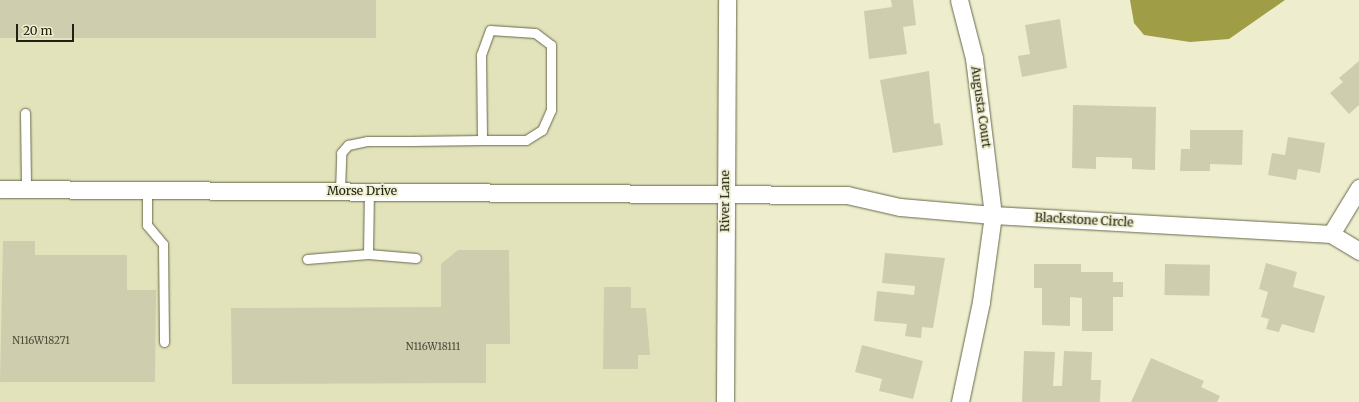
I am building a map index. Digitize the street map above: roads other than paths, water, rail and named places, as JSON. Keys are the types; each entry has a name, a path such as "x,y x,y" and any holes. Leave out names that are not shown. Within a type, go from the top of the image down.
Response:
{"street":[{"name":"River Lane","path":"725,402 727,0"},
{"name":"Augusta Court","path":"959,0 974,58 993,215"},
{"path":"1331,234 1359,188"},
{"name":"Morse Drive","path":"0,189 725,192 847,195 900,207 993,215"},
{"name":"Blackstone Circle","path":"993,215 1331,234 1359,251"},
{"path":"960,402 981,302 993,215"}],"lane":[{"path":"340,191 341,153 348,145 367,141 526,140 542,130 551,110 551,45 535,33 490,30 481,55 482,140"},
{"path":"25,113 26,189"},
{"path":"147,190 147,225 163,244 164,342"},
{"path":"368,254 369,191"},
{"path":"308,259 368,254 416,258"}]}
